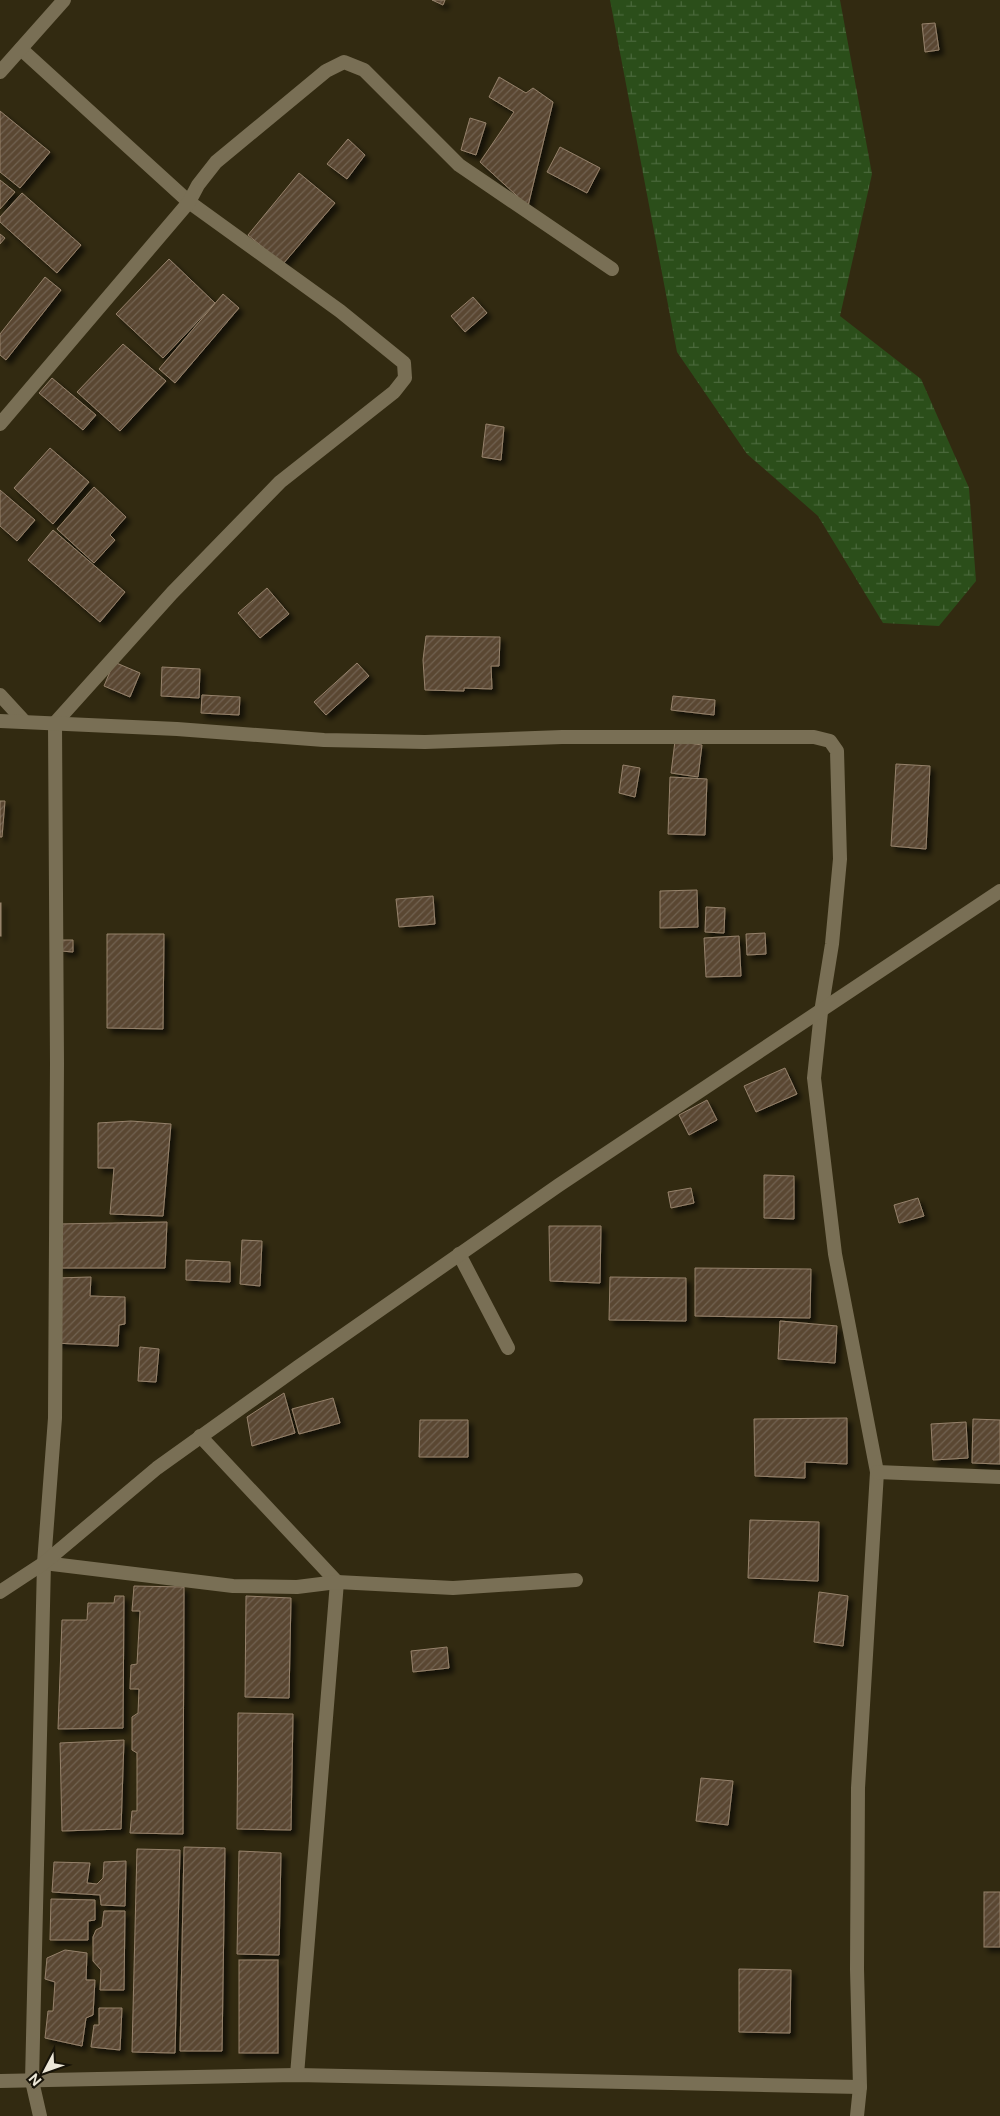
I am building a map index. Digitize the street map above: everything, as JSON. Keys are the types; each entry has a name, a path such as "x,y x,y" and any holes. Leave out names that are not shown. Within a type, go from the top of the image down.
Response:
{"street":[{"path":"0,72 64,0"},
{"path":"21,49 189,202 340,312 404,362 405,378 394,392 280,482 172,593 55,722 55,1418 44,1563 32,2081 40,2116"},
{"path":"0,424 189,202 198,185 216,162 326,71 344,62 364,70 459,165 612,269"},
{"path":"0,695 23,720"},
{"path":"0,720 176,729 324,740 425,742 562,737 814,738 830,741 837,751 840,859 832,944 821,1012 814,1078 819,1133 835,1254 877,1472 858,1788 857,1969 860,2087 858,2116"},
{"path":"0,1592 44,1563 157,1468 200,1436 459,1254 1000,891"},
{"path":"459,1254 508,1348"},
{"path":"200,1436 337,1582 298,2075"},
{"path":"877,1472 1000,1477"},
{"path":"44,1563 233,1586 297,1586 337,1582 453,1588 576,1580"},
{"path":"0,2081 298,2075 860,2087"}],"green space":[{"path":"610,0 840,0 872,174 840,316 921,379 969,488 976,581 939,626 883,623 818,516 747,454 677,352"}],"building":[{"path":"432,0 445,0 443,5"},
{"path":"935,23 939,50 925,52 922,24"},
{"path":"499,77 526,93 533,88 553,102 528,206 480,162 514,112 489,97"},
{"path":"0,111 50,152 20,188 0,172"},
{"path":"470,118 486,123 476,155 461,150"},
{"path":"348,139 365,155 347,179 327,164"},
{"path":"560,147 600,168 587,193 547,172"},
{"path":"299,173 335,203 283,264 248,235"},
{"path":"0,180 15,192 0,209"},
{"path":"22,193 81,245 57,273 0,222 0,217"},
{"path":"0,234 5,238 0,244"},
{"path":"169,259 215,303 163,358 116,314"},
{"path":"45,277 61,290 6,360 0,355 0,334"},
{"path":"223,294 239,308 175,383 159,369"},
{"path":"473,297 487,313 465,332 451,316"},
{"path":"123,344 166,381 120,431 77,392"},
{"path":"52,378 96,415 83,430 39,393"},
{"path":"486,424 504,427 501,460 482,457"},
{"path":"50,448 89,482 53,524 14,488"},
{"path":"94,487 126,517 110,535 115,540 94,563 57,529"},
{"path":"0,490 35,520 17,541 0,526"},
{"path":"53,530 125,592 100,622 28,560"},
{"path":"267,588 289,614 260,638 238,613"},
{"path":"426,636 500,637 499,666 491,666 492,689 464,688 464,691 425,690 423,660"},
{"path":"114,662 140,673 130,697 104,686"},
{"path":"357,663 369,676 326,715 314,702"},
{"path":"162,667 200,669 199,698 161,696"},
{"path":"202,695 240,697 239,715 201,713"},
{"path":"673,696 715,700 714,715 671,710"},
{"path":"675,741 702,745 698,777 671,773"},
{"path":"896,764 930,766 926,849 891,846"},
{"path":"623,765 640,768 635,797 619,793"},
{"path":"670,777 707,779 705,835 668,834"},
{"path":"0,801 5,801 2,837 0,837"},
{"path":"697,890 698,927 660,928 660,891"},
{"path":"433,896 435,924 399,927 396,899"},
{"path":"1,903 1,936 0,936"},
{"path":"706,907 725,908 724,933 705,932"},
{"path":"765,933 766,954 747,955 746,934"},
{"path":"107,934 164,934 163,1029 107,1028"},
{"path":"739,936 741,976 706,977 704,938"},
{"path":"62,940 73,940 73,952 61,951"},
{"path":"785,1068 797,1094 756,1112 744,1086"},
{"path":"707,1100 717,1120 689,1135 679,1115"},
{"path":"131,1121 171,1124 163,1216 110,1214 114,1168 98,1168 98,1123"},
{"path":"764,1175 794,1176 794,1219 764,1218"},
{"path":"691,1188 694,1203 671,1208 668,1192"},
{"path":"918,1198 924,1216 899,1223 894,1205"},
{"path":"167,1222 165,1268 58,1268 58,1224"},
{"path":"549,1226 601,1226 600,1283 550,1281"},
{"path":"242,1240 262,1241 260,1286 240,1284"},
{"path":"186,1260 230,1262 230,1282 186,1280"},
{"path":"695,1268 811,1269 810,1318 695,1316"},
{"path":"91,1277 90,1296 125,1297 125,1324 119,1325 118,1346 54,1343 56,1278"},
{"path":"610,1277 686,1278 686,1321 609,1320"},
{"path":"780,1321 837,1326 835,1363 778,1359"},
{"path":"140,1347 159,1349 156,1382 138,1381"},
{"path":"284,1393 295,1433 252,1446 247,1417"},
{"path":"333,1398 340,1423 299,1434 292,1409"},
{"path":"847,1418 847,1464 805,1462 805,1478 755,1476 754,1419"},
{"path":"973,1419 1000,1420 1000,1464 972,1463"},
{"path":"420,1420 468,1420 468,1457 419,1457"},
{"path":"966,1422 968,1458 933,1460 931,1424"},
{"path":"750,1520 819,1522 818,1581 748,1578"},
{"path":"134,1586 184,1587 183,1834 130,1833 132,1811 137,1811 137,1753 132,1750 132,1717 138,1713 139,1689 130,1689 131,1665 137,1664 140,1611 132,1611"},
{"path":"819,1592 848,1596 843,1646 814,1642"},
{"path":"115,1596 124,1596 123,1728 58,1729 62,1620 87,1620 88,1603 114,1603"},
{"path":"246,1596 291,1598 289,1698 245,1697"},
{"path":"447,1647 449,1668 413,1672 411,1651"},
{"path":"238,1713 293,1714 291,1830 237,1829"},
{"path":"124,1740 121,1829 62,1831 60,1743"},
{"path":"701,1778 733,1781 728,1825 696,1821"},
{"path":"184,1847 225,1848 222,2051 180,2051"},
{"path":"137,1849 180,1850 175,2053 132,2052"},
{"path":"239,1851 281,1853 279,1955 237,1954"},
{"path":"126,1861 125,1906 101,1905 100,1895 52,1892 54,1862 90,1863 87,1883 97,1884 103,1878 104,1862"},
{"path":"984,1892 1000,1892 1000,1947 984,1947"},
{"path":"51,1899 95,1900 95,1920 88,1921 88,1940 50,1940"},
{"path":"104,1911 125,1911 124,1990 100,1990 101,1970 93,1961 93,1937 96,1930 102,1927"},
{"path":"65,1950 87,1953 86,1980 95,1980 93,2015 86,2018 82,2046 45,2038 48,2011 53,2011 55,1982 45,1979 47,1958"},
{"path":"239,1960 278,1960 278,2053 239,2053"},
{"path":"739,1969 791,1970 790,2033 739,2032"},
{"path":"99,2008 122,2008 120,2050 91,2047 94,2025 99,2025"}]}
